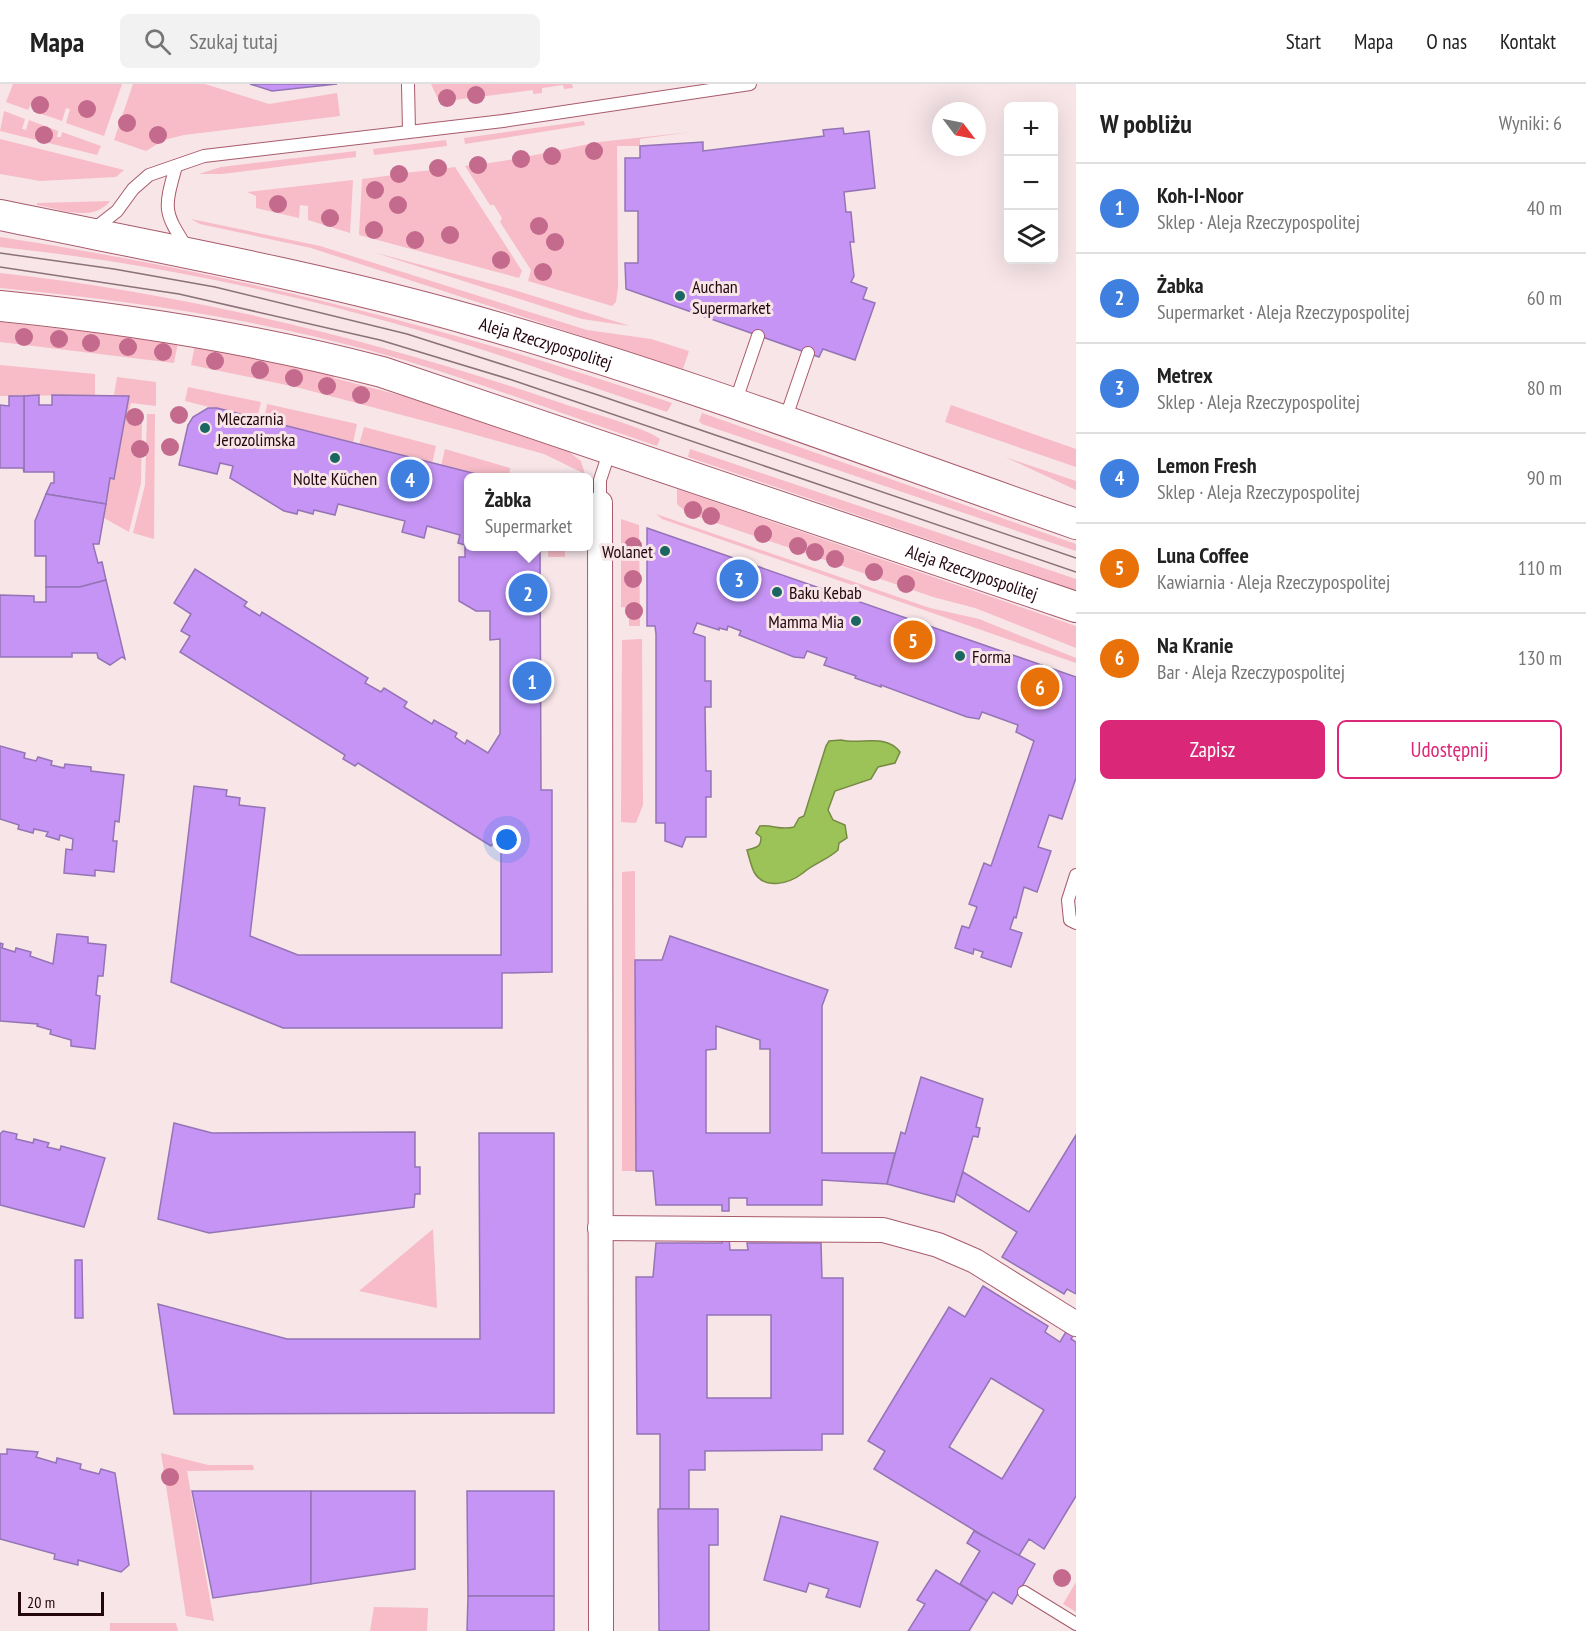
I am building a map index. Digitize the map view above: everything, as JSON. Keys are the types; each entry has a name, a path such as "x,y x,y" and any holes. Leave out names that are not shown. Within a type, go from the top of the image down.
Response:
{"street":[{"name":"Aleja Rzeczypospolitej","path":"0,215 320,281 466,318 551,343 1076,524"},
{"name":"Aleja Rzeczypospolitej","path":"0,306 164,325 312,354 414,382 1076,607"},
{"path":"600,503 601,1631"},
{"path":"600,1228 883,1230 938,1245 975,1261 1076,1324"}],"lane":[{"path":"408,84 409,131"},
{"path":"88,233 117,211 141,180 149,175 214,154 502,121 750,84"},
{"path":"176,166 167,199 167,214 192,255"},
{"path":"734,405 758,336"},
{"path":"784,423 808,353"},
{"path":"600,503 600,480 611,449"},
{"path":"1076,875 1067,910 1070,920 1076,923"},
{"path":"1024,1592 1076,1624"}],"shaded area":[{"path":"13,84 122,84 104,136 66,123 70,109 66,108 62,121 33,111 34,105 31,104 28,110 6,102"},
{"path":"133,84 205,84 269,104 337,93 340,116 184,135 164,140 146,151 114,140"},
{"path":"431,84 572,84 573,88 564,89 563,85 542,88 542,93 533,94 533,90 446,101 437,97"},
{"path":"4,111 25,119 22,129 26,130 29,120 58,131 57,137 61,137 62,132 101,146 97,155 0,131"},
{"path":"584,121 585,125 465,144 464,138"},
{"path":"691,132 640,139 640,146 617,146 618,287 616,302 612,306 528,281 531,270 500,222 502,218 494,205 490,205 465,166 473,165 473,160 482,159 483,164 515,159 515,154 523,153 525,157 599,142"},
{"path":"0,139 124,170 116,177 40,181 0,174"},
{"path":"446,140 447,146 374,155 373,149"},
{"path":"356,151 356,157 222,174 199,174 221,167"},
{"path":"442,164 442,169 455,167 522,271 519,278 359,235 362,179 394,175 394,170 402,169 403,173 433,170 433,165"},
{"path":"353,180 350,233 308,220 308,206 300,205 299,218 256,208 256,196 247,192"},
{"path":"110,201 103,208 85,213 37,205 37,203"},
{"path":"191,219 320,246 587,330 651,339 689,351 683,369 311,248 200,224"},
{"path":"0,237 170,267 339,305 507,350 672,403 667,412 461,343 348,311 175,272 0,247"},
{"path":"373,252 511,289 630,326 582,319"},
{"path":"0,273 142,293 352,339 627,424 660,439 657,446 441,371 323,338 185,311 0,288"},
{"path":"0,322 178,342 174,363 0,342"},
{"path":"195,345 334,375 334,378 403,396 569,452 581,461 585,473 544,454 451,428 296,387 191,365"},
{"path":"0,365 95,374 95,395 0,396"},
{"path":"117,377 156,382 156,406 131,403 129,411 142,414 141,483 129,532 104,518 110,478 115,478 129,396 114,395"},
{"path":"188,387 261,402 257,419 185,401"},
{"path":"267,404 357,424 353,443 264,421"},
{"path":"951,405 1076,449 1076,467 945,422"},
{"path":"702,413 1076,544 1076,551 702,424 699,421"},
{"path":"147,414 155,414 154,539 133,533 145,485"},
{"path":"364,427 436,446 432,464 359,445"},
{"path":"445,449 510,468 509,473 468,473 441,466"},
{"path":"690,449 1076,579 1076,590 688,457"},
{"path":"1005,457 1076,481 1076,490"},
{"path":"677,489 1076,626 1076,648 975,608 933,597 687,513 677,504"},
{"path":"656,514 930,608 979,619 1076,658 1076,663 662,519"},
{"path":"621,519 639,525 640,626 629,626 629,608 621,607"},
{"path":"548,551 565,551 565,557 548,557"},
{"path":"642,639 643,805 636,823 621,822 622,640"},
{"path":"829,741 880,741 894,746 900,752 895,763 878,767 871,779 835,791 828,810 833,820 845,825 847,838 839,843 838,850 798,877 785,882 764,882 754,872 747,850 760,843 761,837 756,833 760,826 794,827 799,818 804,816 826,746"},
{"path":"635,871 636,1171 622,1171 622,872"},
{"path":"433,1229 437,1308 359,1291"},
{"path":"161,1453 208,1465 253,1465 254,1470 187,1471 214,1621 186,1616"},
{"path":"1076,1582 1076,1612 1063,1604"},
{"path":"374,1607 428,1608 427,1631 370,1631"},
{"path":"110,1623 176,1623 178,1631 110,1631"}],"building":[{"path":"250,84 337,84 272,91"},
{"path":"843,128 844,134 869,131 875,188 844,192 846,212 851,212 854,242 850,242 854,276 851,282 867,288 863,299 875,303 855,360 823,349 819,357 626,289 625,263 638,263 638,211 625,211 625,158 640,158 640,146 703,142 703,151 824,136 823,130"},
{"path":"39,395 39,405 52,405 52,395 129,396 114,479 110,478 106,504 46,494 51,483 54,483 54,472 24,472 24,396"},
{"path":"9,396 24,396 24,472 23,468 0,468 0,405 9,406"},
{"path":"208,408 217,408 472,473 464,473 464,545 458,543 460,535 427,526 424,538 402,532 405,521 338,504 335,515 314,510 313,514 298,510 297,514 284,511 230,478 233,466 220,463 217,474 179,465 188,425 193,417"},
{"path":"46,494 106,504 99,544 93,544 98,563 102,562 106,580 80,587 46,587 46,556 35,556 35,521"},
{"path":"647,528 1076,677 1076,778 1062,819 1049,815 1038,847 1051,851 1037,892 1024,887 1016,918 1014,917 1010,929 1022,933 1011,967 981,957 983,952 974,949 973,954 955,948 962,926 969,928 977,907 969,904 984,863 991,866 1034,741 1016,732 1018,725 982,712 979,719 967,717 881,685 881,687 855,678 856,676 824,665 827,658 807,651 804,658 794,657 739,635 741,631 728,626 727,630 719,628 719,630 697,623 693,633 705,637 705,681 711,681 711,707 705,707 706,771 711,771 711,797 706,797 706,837 686,837 682,847 665,841 665,823 656,823 656,634 655,626 647,626"},
{"path":"465,551 540,551 541,790 552,790 552,972 502,973 502,1028 283,1028 171,982 194,786 227,790 226,796 240,798 239,805 265,808 250,936 298,955 501,955 501,847 494,843 491,846 358,763 355,766 343,759 345,755 180,652 190,636 181,631 191,614 174,603 195,569 247,602 244,606 260,616 262,612 368,678 365,683 381,692 384,688 407,702 404,707 432,724 434,720 457,733 455,737 465,744 467,740 488,753 500,734 500,639 490,640 490,611 476,611 459,601 459,557 465,557"},
{"path":"106,580 125,659 122,657 110,665 98,658 97,653 72,653 72,657 0,657 0,595 34,596 34,602 46,602 46,587 80,587"},
{"path":"0,746 25,753 24,758 36,761 38,757 52,761 51,765 64,768 65,764 91,767 91,771 124,775 119,822 115,821 113,841 117,841 114,872 95,870 95,876 64,873 66,849 72,850 73,839 60,835 59,840 46,836 48,832 34,829 33,833 18,829 19,825 0,819"},
{"path":"57,934 88,937 88,943 106,945 103,976 98,976 96,995 100,996 95,1049 71,1046 71,1040 50,1034 51,1030 37,1026 38,1024 0,1021 0,943 3,944 2,948 15,952 16,948 31,952 30,956 53,964"},
{"path":"670,936 828,990 822,1006 822,1153 895,1153 887,1184 822,1180 822,1205 747,1205 747,1198 729,1198 729,1211 722,1211 722,1205 656,1205 653,1171 636,1171 635,960 662,960","holes":["716,1026 760,1040 760,1049 770,1049 770,1133 706,1133 706,1050 716,1049"]},
{"path":"921,1077 983,1099 976,1127 980,1128 978,1137 973,1136 954,1202 887,1184 901,1132 905,1134"},
{"path":"174,1123 212,1133 415,1132 415,1167 420,1167 420,1194 415,1194 414,1207 209,1233 158,1219"},
{"path":"3,1131 17,1134 16,1139 33,1143 34,1139 49,1143 47,1147 60,1150 61,1146 105,1158 84,1227 0,1205 0,1134"},
{"path":"479,1133 554,1133 554,1413 174,1414 158,1304 287,1339 480,1339"},
{"path":"1076,1135 1076,1294 1067,1289 1064,1294 1002,1257 1017,1232 956,1194 963,1172 1029,1212"},
{"path":"722,1237 729,1237 730,1250 748,1250 747,1243 821,1243 822,1278 843,1278 843,1434 822,1434 822,1450 705,1451 705,1470 689,1470 689,1509 660,1509 660,1434 637,1434 636,1277 653,1277 656,1243 722,1243","holes":["707,1315 771,1315 771,1398 707,1398"]},
{"path":"75,1260 82,1260 83,1318 75,1318"},
{"path":"983,1286 1048,1326 1045,1332 1060,1342 1067,1330 1074,1334 1071,1339 1076,1342 1076,1496 1044,1549 1029,1539 1018,1557 874,1469 885,1451 868,1441 949,1307 965,1317","holes":["991,1378 1044,1410 1002,1479 949,1447"]},
{"path":"7,1449 38,1452 36,1457 56,1463 57,1458 81,1464 80,1469 99,1474 101,1469 115,1473 129,1565 121,1572 78,1560 78,1565 54,1559 55,1554 0,1539 0,1454 7,1454"},
{"path":"192,1491 311,1491 311,1584 213,1598"},
{"path":"311,1491 415,1491 415,1569 311,1584"},
{"path":"467,1491 554,1491 554,1596 468,1596"},
{"path":"658,1509 718,1509 718,1545 709,1545 709,1631 659,1631"},
{"path":"781,1516 878,1542 860,1607 826,1597 829,1589 809,1583 806,1592 764,1580"},
{"path":"974,1531 1035,1564 1012,1604 993,1592 987,1601 960,1584 980,1551 967,1543"},
{"path":"936,1570 987,1601 969,1631 908,1631 925,1604 917,1600"},
{"path":"468,1596 554,1596 554,1631 467,1631"}],"tram line":[{"path":"0,253 114,269 215,287 407,334 595,394 1076,558"},
{"path":"0,267 179,294 380,340 512,380 1076,572"}],"place":[{"name":"Auchan Supermarket","path":"680,296"},
{"name":"Mleczarnia Jerozolimska","path":"205,428"},
{"name":"Nolte Küchen","path":"335,458"},
{"name":"Lemon Fresh","path":"410,479"},
{"name":"Wolanet","path":"665,551"},
{"name":"Metrex","path":"739,579"},
{"name":"Baku Kebab","path":"777,592"},
{"name":"Żabka","path":"528,593"},
{"name":"Mamma Mia","path":"856,621"},
{"name":"Luna Coffee","path":"913,640"},
{"name":"Forma","path":"960,656"},
{"name":"Koh-I-Noor","path":"532,681"},
{"name":"Na Kranie","path":"1040,687"}]}
